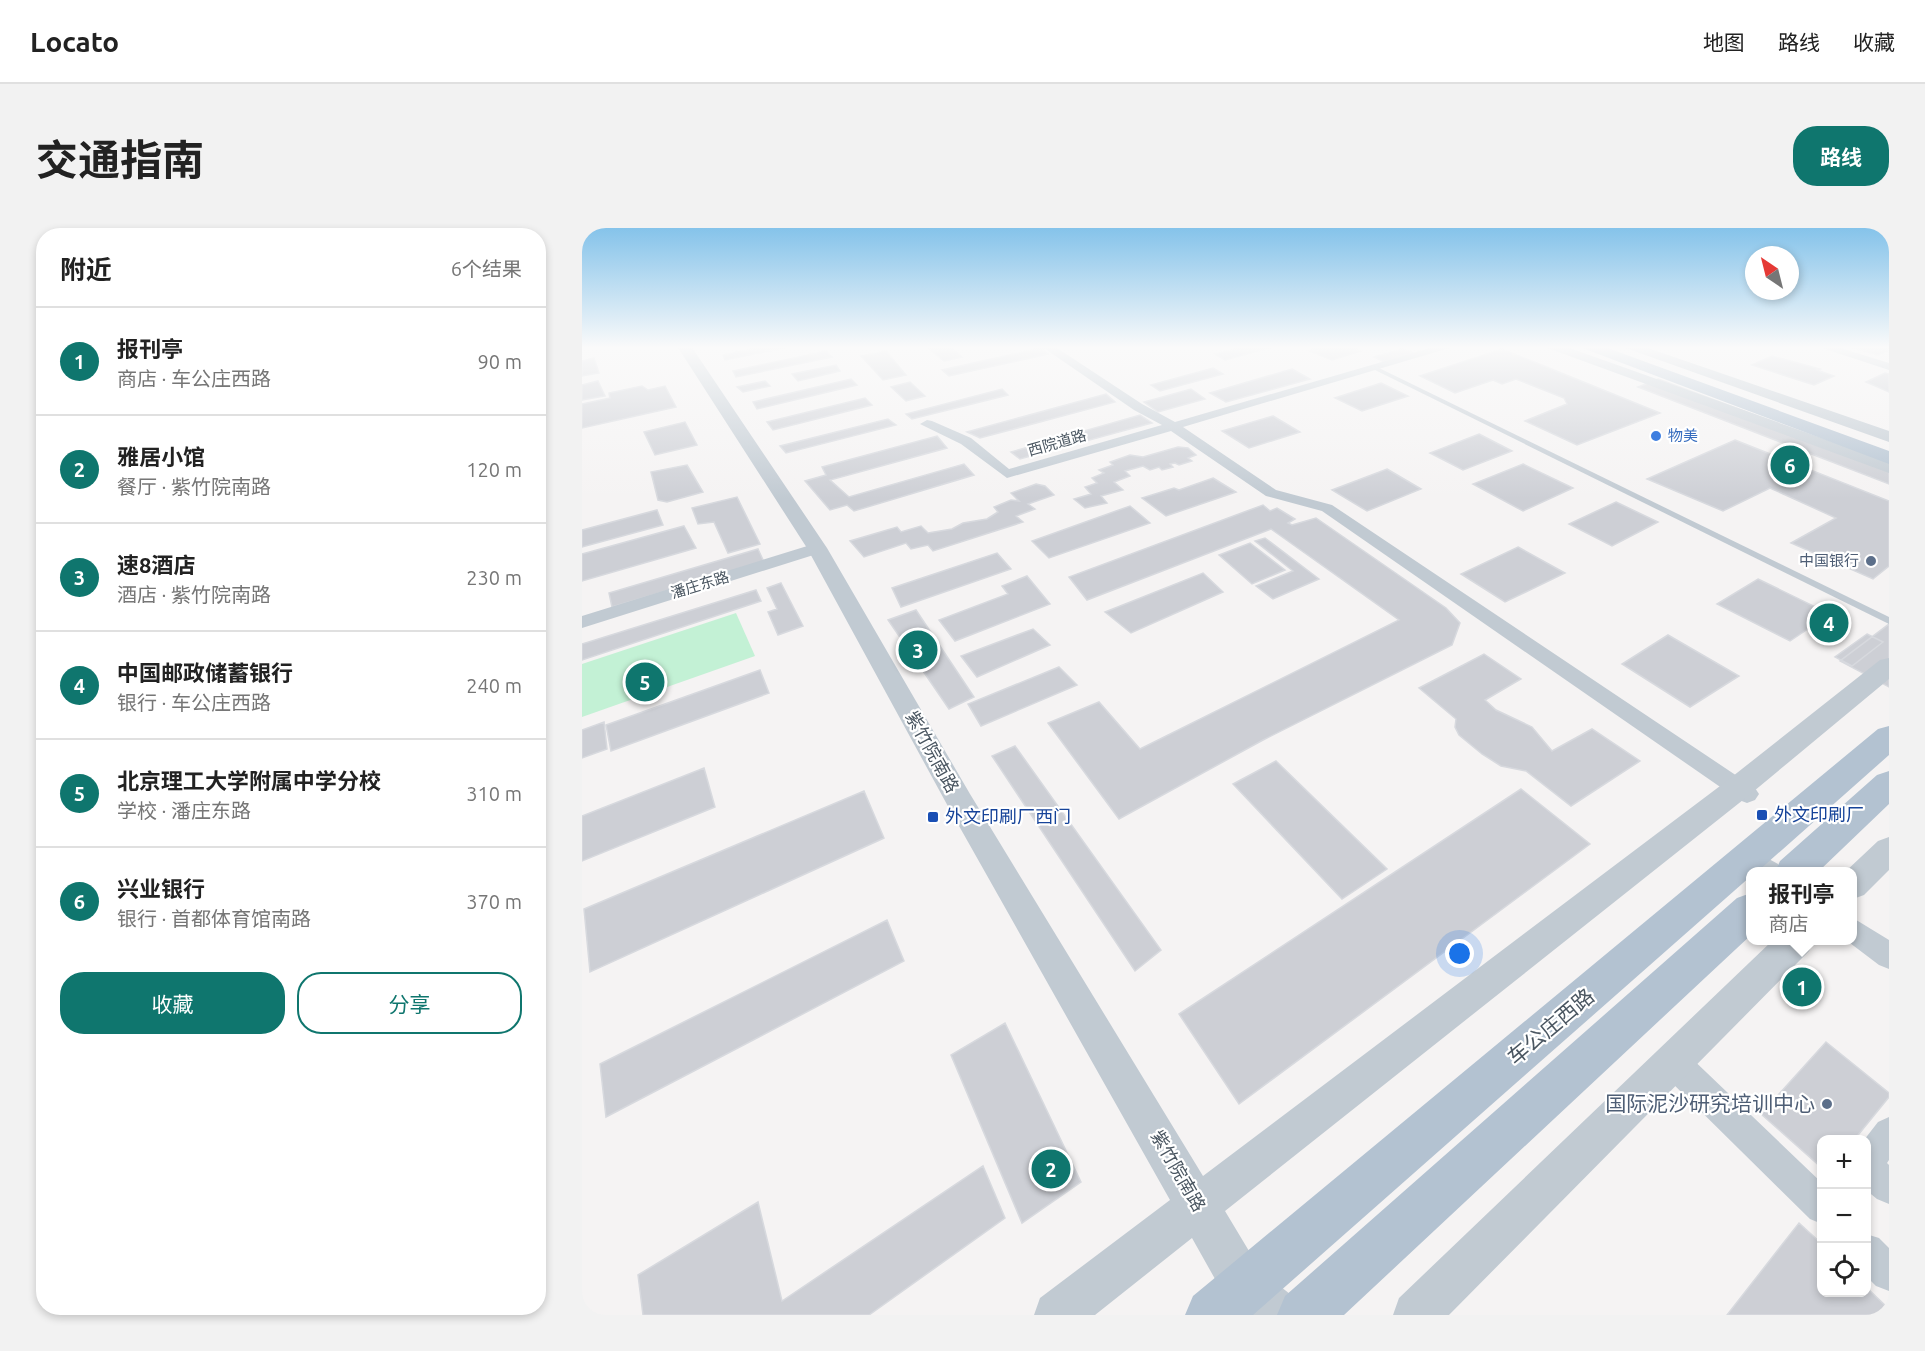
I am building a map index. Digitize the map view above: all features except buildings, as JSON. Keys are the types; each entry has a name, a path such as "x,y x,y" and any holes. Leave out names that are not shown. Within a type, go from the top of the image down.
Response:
{"main road":[{"path":"1739,397 1889,458"},
{"path":"1751,397 1889,447"},
{"name":"车公庄西路","path":"1759,865 1889,737"},
{"path":"1798,867 1889,784"},
{"name":"车公庄西路","path":"1247,1308 1746,876"},
{"path":"1304,1315 1746,915"}],"street":[{"name":"紫竹院南路","path":"717,397 817,548 960,802 1198,1205 1247,1308"},
{"path":"1123,397 1171,425 1271,493 1327,508 1742,791"},
{"name":"西院道路","path":"927,424 966,441 1007,474 1275,397"},
{"path":"1689,397 1889,468"},
{"path":"1765,397 1889,437"},
{"name":"潘庄东路","path":"582,622 817,548"},
{"path":"1057,1315 1742,791 1889,666"},
{"path":"1857,881 1889,850"},
{"path":"1857,933 1889,956"},
{"path":"1416,1315 1792,945"},
{"path":"1673,1062 1817,1203"},
{"path":"1871,1158 1889,1133"},
{"path":"1871,1170 1889,1187"},
{"path":"1871,1256 1889,1273"}],"lane":[{"path":"1433,397 1889,621"}],"green space":[{"path":"736,613 755,656 582,717 582,664"}],"place":[{"name":"物美","path":"1656,436"},
{"name":"兴业银行","path":"1790,465"},
{"name":"中国银行","path":"1871,561"},
{"name":"中国邮政储蓄银行","path":"1829,623"},
{"name":"速8酒店","path":"918,650"},
{"name":"北京理工大学附属中学分校","path":"645,682"},
{"name":"外文印刷厂","path":"1762,815"},
{"name":"外文印刷厂西门","path":"933,817"},
{"name":"报刊亭","path":"1802,987"},
{"name":"国际泥沙研究培训中心","path":"1827,1104"},
{"name":"雅居小馆","path":"1051,1169"}]}
